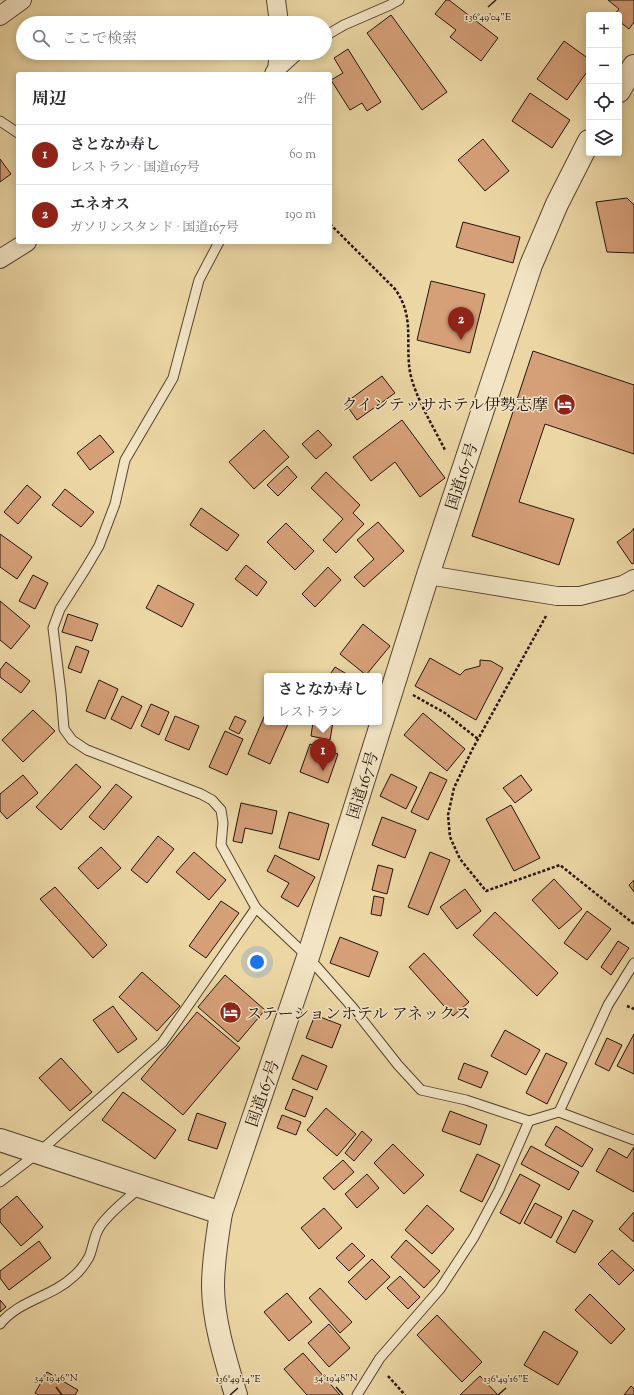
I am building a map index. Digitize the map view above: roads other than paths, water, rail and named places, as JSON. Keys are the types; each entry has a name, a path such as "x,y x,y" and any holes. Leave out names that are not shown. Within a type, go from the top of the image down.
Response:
{"street":[{"path":"0,16 22,0"},
{"path":"276,0 278,16"},
{"path":"275,72 278,60"},
{"path":"622,86 634,66"},
{"name":"国道167号","path":"382,721 428,575 531,265 557,204 586,147"},
{"path":"0,259 24,244"},
{"path":"428,575 557,596 580,596 623,585 634,579"},
{"name":"国道167号","path":"236,1395 218,1324 213,1287 215,1248 221,1213 308,957 381,725"},
{"path":"0,1140 221,1213"}],"lane":[{"path":"332,32 344,25 390,6 398,0"},
{"path":"279,72 292,60"},
{"path":"0,121 16,131"},
{"path":"218,244 199,280 173,378 125,460 115,504 99,546 60,609 53,628 64,729 76,744 87,750 201,794 212,800 222,810 223,823 221,846 256,908 308,957 353,1008 398,1065 421,1090 466,1100 529,1121 559,1112 634,1140"},
{"path":"0,1182 38,1153 162,1043 256,908"},
{"path":"559,1112 608,1005 634,963"},
{"path":"357,1395 380,1358 440,1289 474,1237 499,1190 529,1121"},
{"path":"0,1324 7,1315 20,1306 56,1290 72,1278 89,1257 98,1230 106,1219 141,1187"}],"place":[{"name":"エネオス","path":"461,340"},
{"name":"クインテッサホテル伊勢志摩","path":"564,404"},
{"name":"さとなか寿し","path":"323,771"},
{"name":"ステーションホテル アネックス","path":"230,1013"}]}
